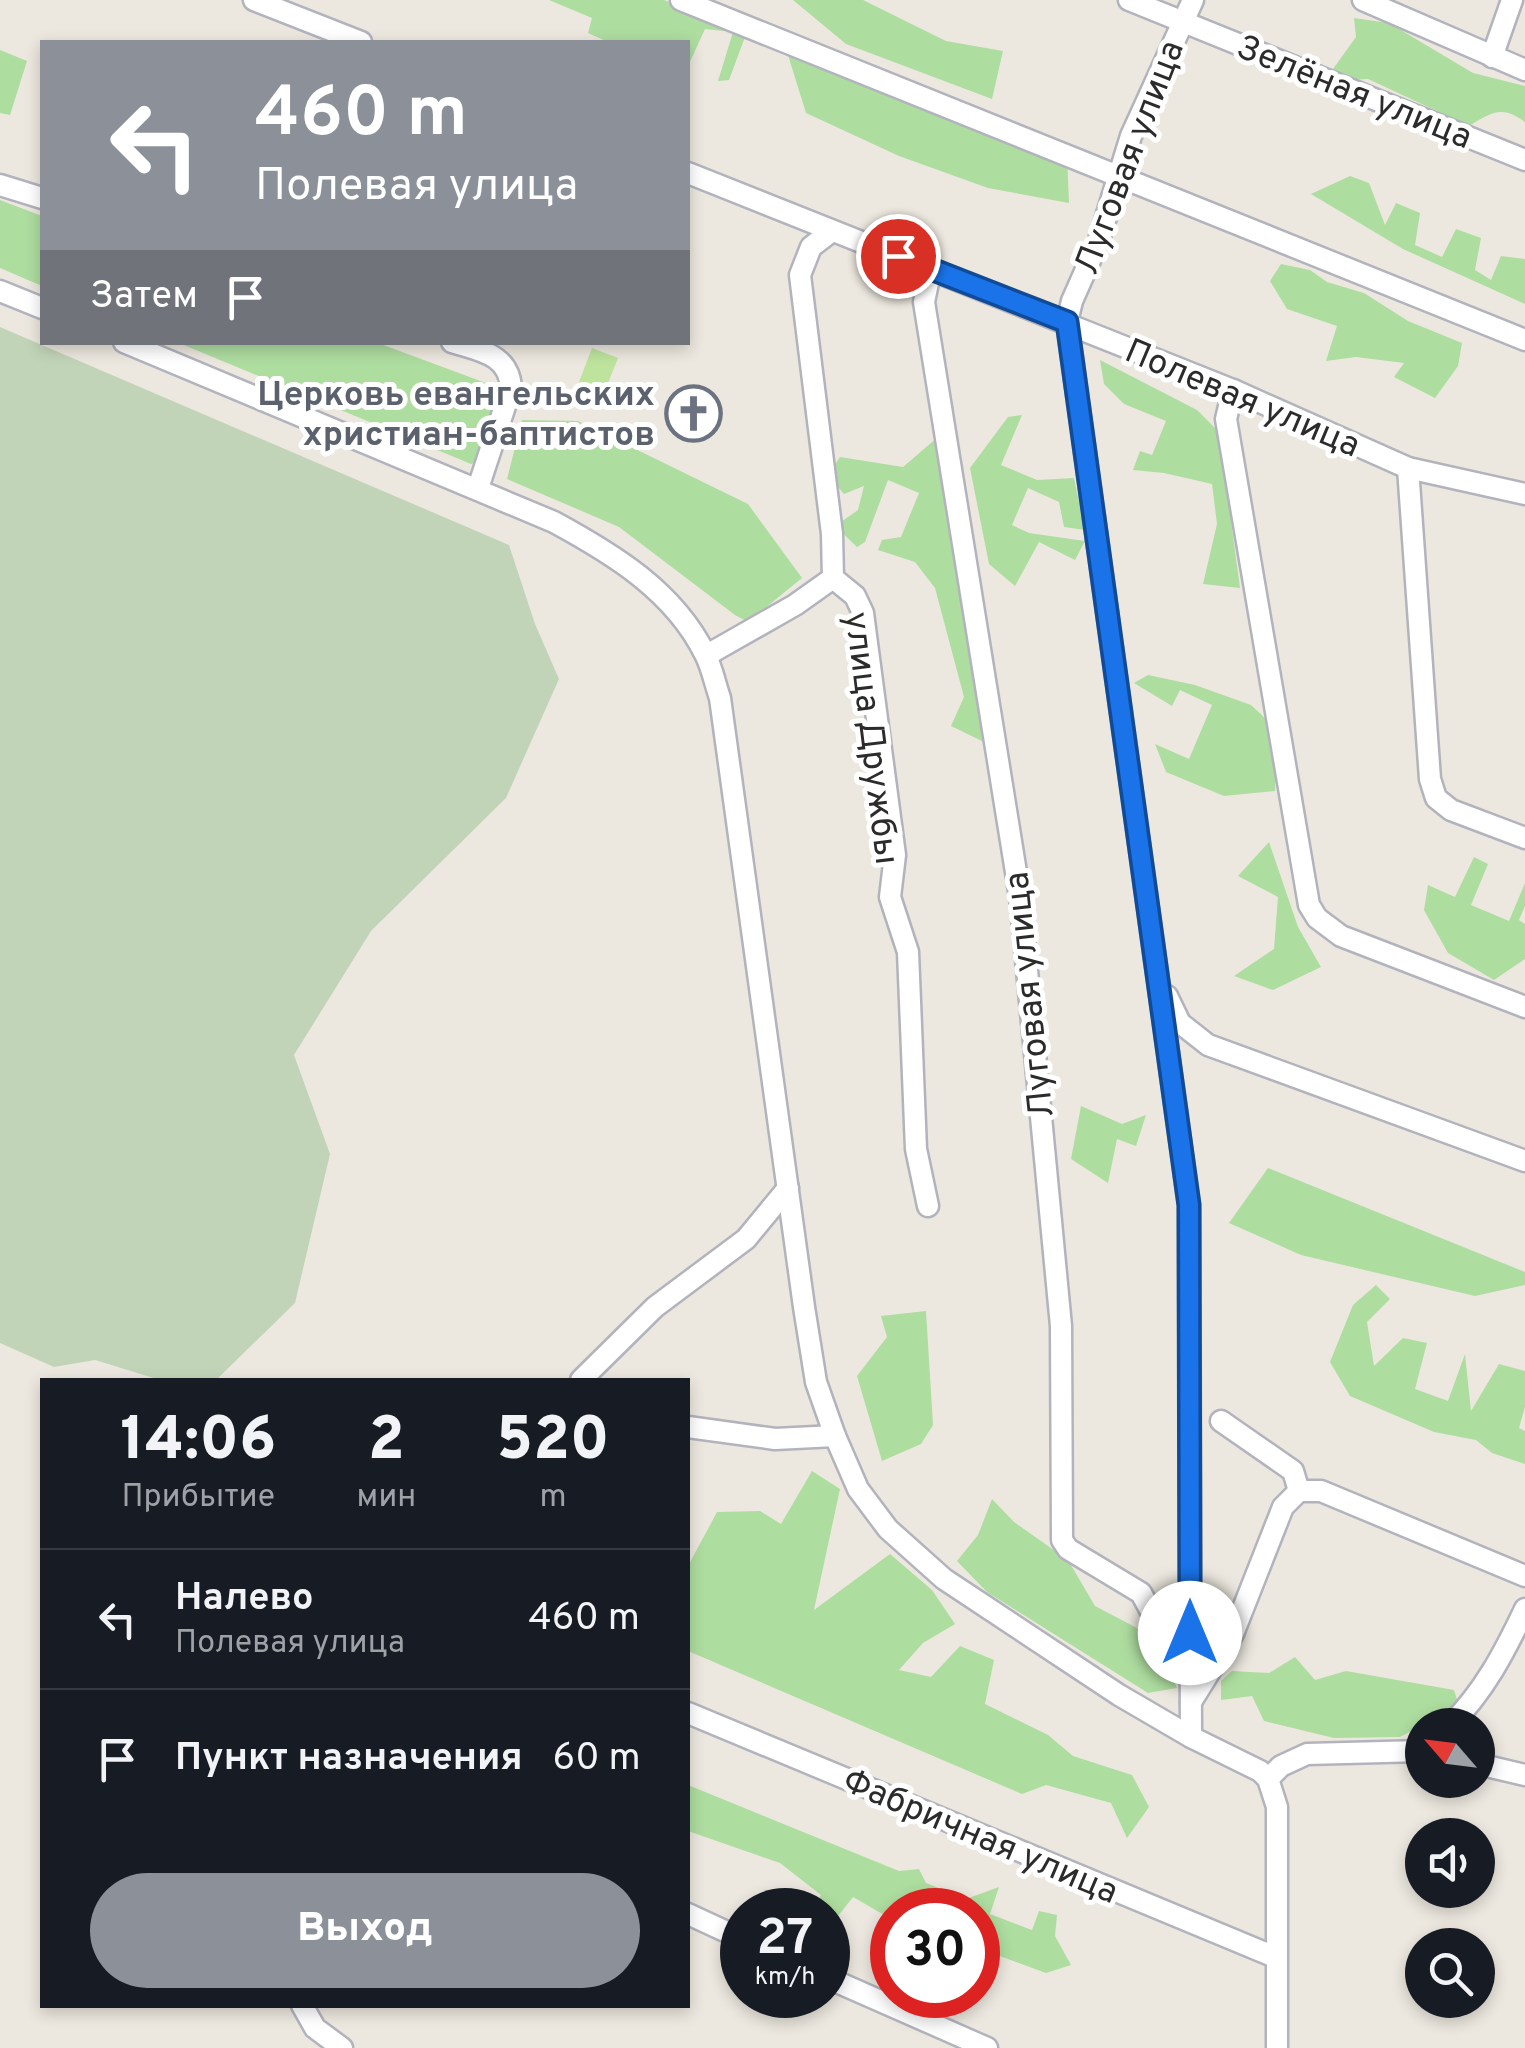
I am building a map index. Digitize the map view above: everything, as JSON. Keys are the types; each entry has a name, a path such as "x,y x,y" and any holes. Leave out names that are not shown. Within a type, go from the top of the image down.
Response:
{"street":[{"path":"254,0 356,40"},
{"path":"682,0 1525,340"},
{"name":"Зелёная улица","path":"1129,0 1525,160"},
{"name":"Луговая улица","path":"1192,1738 1189,1205 1067,322 1072,301 1100,240 1131,136 1193,0"},
{"path":"1364,0 1525,70"},
{"path":"1492,56 1512,0"},
{"name":"Полевая улица","path":"690,174 1233,390 1408,468 1525,494"},
{"path":"0,185 40,197"},
{"name":"улица Дружбы","path":"832,231 811,247 800,275 832,534 833,578 855,596 862,613 895,855 890,897 908,952 916,1148 928,1206"},
{"name":"Луговая улица","path":"931,268 924,302 1020,897 1061,1326 1062,1540 1068,1548 1141,1593 1172,1652 1190,1672"},
{"path":"0,291 40,307"},
{"path":"131,345 554,522 613,556 678,610 707,656 720,698 804,1307 816,1382 835,1436 858,1489 888,1529 944,1579 1103,1684 1192,1738 1248,1763 1268,1779 1277,1807 1277,2048"},
{"path":"460,345 497,358 510,376 510,388 478,488"},
{"path":"1233,390 1226,419 1309,905 1316,918 1341,936 1525,1007"},
{"path":"1408,468 1430,779 1436,798 1451,810 1525,838"},
{"path":"707,656 795,606 833,578"},
{"name":"Луговая улица","path":"1158,970 1180,1022 1208,1045 1525,1161"},
{"path":"1168,1052 1208,1045"},
{"path":"583,1378 656,1307 746,1239 788,1188"},
{"path":"1221,1421 1293,1471 1298,1491"},
{"path":"690,1427 775,1439 835,1436"},
{"path":"1191,1702 1233,1634 1283,1507 1298,1491 1321,1491 1525,1576"},
{"path":"1466,1708 1493,1672 1525,1609"},
{"name":"Фабричная улица","path":"690,1714 1275,1957"},
{"path":"1268,1779 1281,1766 1307,1754 1405,1749"},
{"path":"1495,1768 1525,1775"},
{"path":"690,1915 720,1929"},
{"path":"850,1988 987,2048"},
{"path":"304,2008 316,2028 342,2048"}],"green space":[{"path":"549,0 664,0 1067,155 1069,203 988,188 899,156 806,113 788,55 745,37 729,80 718,81 733,32 705,29 690,62 690,40 604,40 588,33 592,18"},
{"path":"793,0 863,0 946,41 1003,51 992,99 846,44"},
{"path":"1354,18 1389,23 1473,73 1525,86 1525,122 1510,113 1497,112 1469,126 1368,79 1346,80 1333,69 1356,37"},
{"path":"0,50 27,61 10,115 0,113"},
{"path":"1350,176 1369,183 1385,225 1396,203 1420,213 1415,245 1442,257 1456,229 1481,238 1475,270 1491,280 1501,256 1525,259 1525,304 1403,249 1311,194"},
{"path":"0,200 40,215 40,285 0,268"},
{"path":"1281,264 1310,270 1327,282 1364,293 1408,321 1462,343 1458,366 1435,398 1394,377 1404,363 1356,357 1326,361 1337,326 1287,309 1270,281"},
{"path":"0,327 509,545 535,624 559,679 506,798 371,931 294,1055 330,1154 295,1303 218,1378 154,1378 95,1360 54,1367 0,1343"},
{"path":"184,345 383,345 502,389 487,459 471,464"},
{"path":"592,348 618,358 598,408 573,398"},
{"path":"1100,360 1197,410 1219,432 1240,588 1203,584 1217,524 1212,484 1133,470 1140,451 1152,455 1166,421 1124,404 1104,384"},
{"path":"1022,415 1001,465 1037,480 1074,478 1085,530 1064,527 1059,502 1028,488 1012,525 1029,533 1085,541 1075,560 1039,542 1015,586 989,564 970,468 1008,417"},
{"path":"522,420 578,421 748,504 802,578 748,622 735,615 619,527 507,479"},
{"path":"945,431 984,742 951,726 964,697 935,588 915,562 878,550 882,540 901,537 919,493 888,480 865,542 857,547 835,526 858,510 864,486 844,494 828,475 840,457 903,467"},
{"path":"1148,675 1195,685 1251,705 1278,730 1275,791 1224,796 1166,772 1155,744 1189,759 1212,705 1180,690 1172,706 1134,683"},
{"path":"1269,842 1298,927 1321,967 1273,990 1234,976 1274,949 1278,897 1238,876"},
{"path":"1474,857 1488,864 1471,905 1509,921 1525,883 1525,906 1519,920 1525,924 1525,959 1494,980 1448,953 1424,910 1428,885 1455,897"},
{"path":"1081,1106 1122,1124 1146,1115 1136,1146 1117,1139 1108,1183 1071,1159"},
{"path":"1268,1168 1525,1272 1525,1285 1475,1296 1301,1255 1229,1223"},
{"path":"1376,1285 1390,1299 1367,1322 1374,1366 1403,1338 1427,1343 1415,1389 1448,1401 1465,1354 1471,1411 1499,1364 1525,1371 1525,1407 1519,1428 1525,1431 1525,1464 1492,1453 1476,1440 1434,1432 1350,1396 1330,1362 1353,1305"},
{"path":"926,1311 933,1425 921,1444 882,1461 857,1376 887,1337 881,1316"},
{"path":"812,1471 840,1489 814,1610 890,1554 932,1590 955,1624 923,1643 899,1670 931,1677 960,1646 994,1660 985,1704 1048,1735 1073,1756 1132,1775 1149,1807 1127,1838 1111,1803 1046,1785 1022,1794 690,1652 690,1562 717,1512 760,1511 781,1524"},
{"path":"992,1499 1014,1522 1068,1560 1095,1606 1135,1627 1158,1645 1177,1688 1148,1693 987,1592 957,1561 978,1535"},
{"path":"1295,1657 1315,1680 1346,1671 1454,1690 1459,1706 1405,1708 1405,1734 1400,1737 1334,1738 1264,1721 1252,1696 1221,1700 1221,1681 1232,1671 1269,1673"},
{"path":"690,1786 899,1871 919,1869 926,1883 938,1888 870,1888 870,1907 853,1897 850,1901 850,1888 812,1888 780,1863 690,1832"},
{"path":"1039,1911 1057,1915 1055,1936 1071,1965 1046,1973 1000,1956 1000,1918 1032,1930"}],"place":[{"name":"Церковь евангельских христиан-баптистов","path":"694,413"}],"route":[{"path":"898,256 1067,322 1189,1205 1190,1633"}]}
